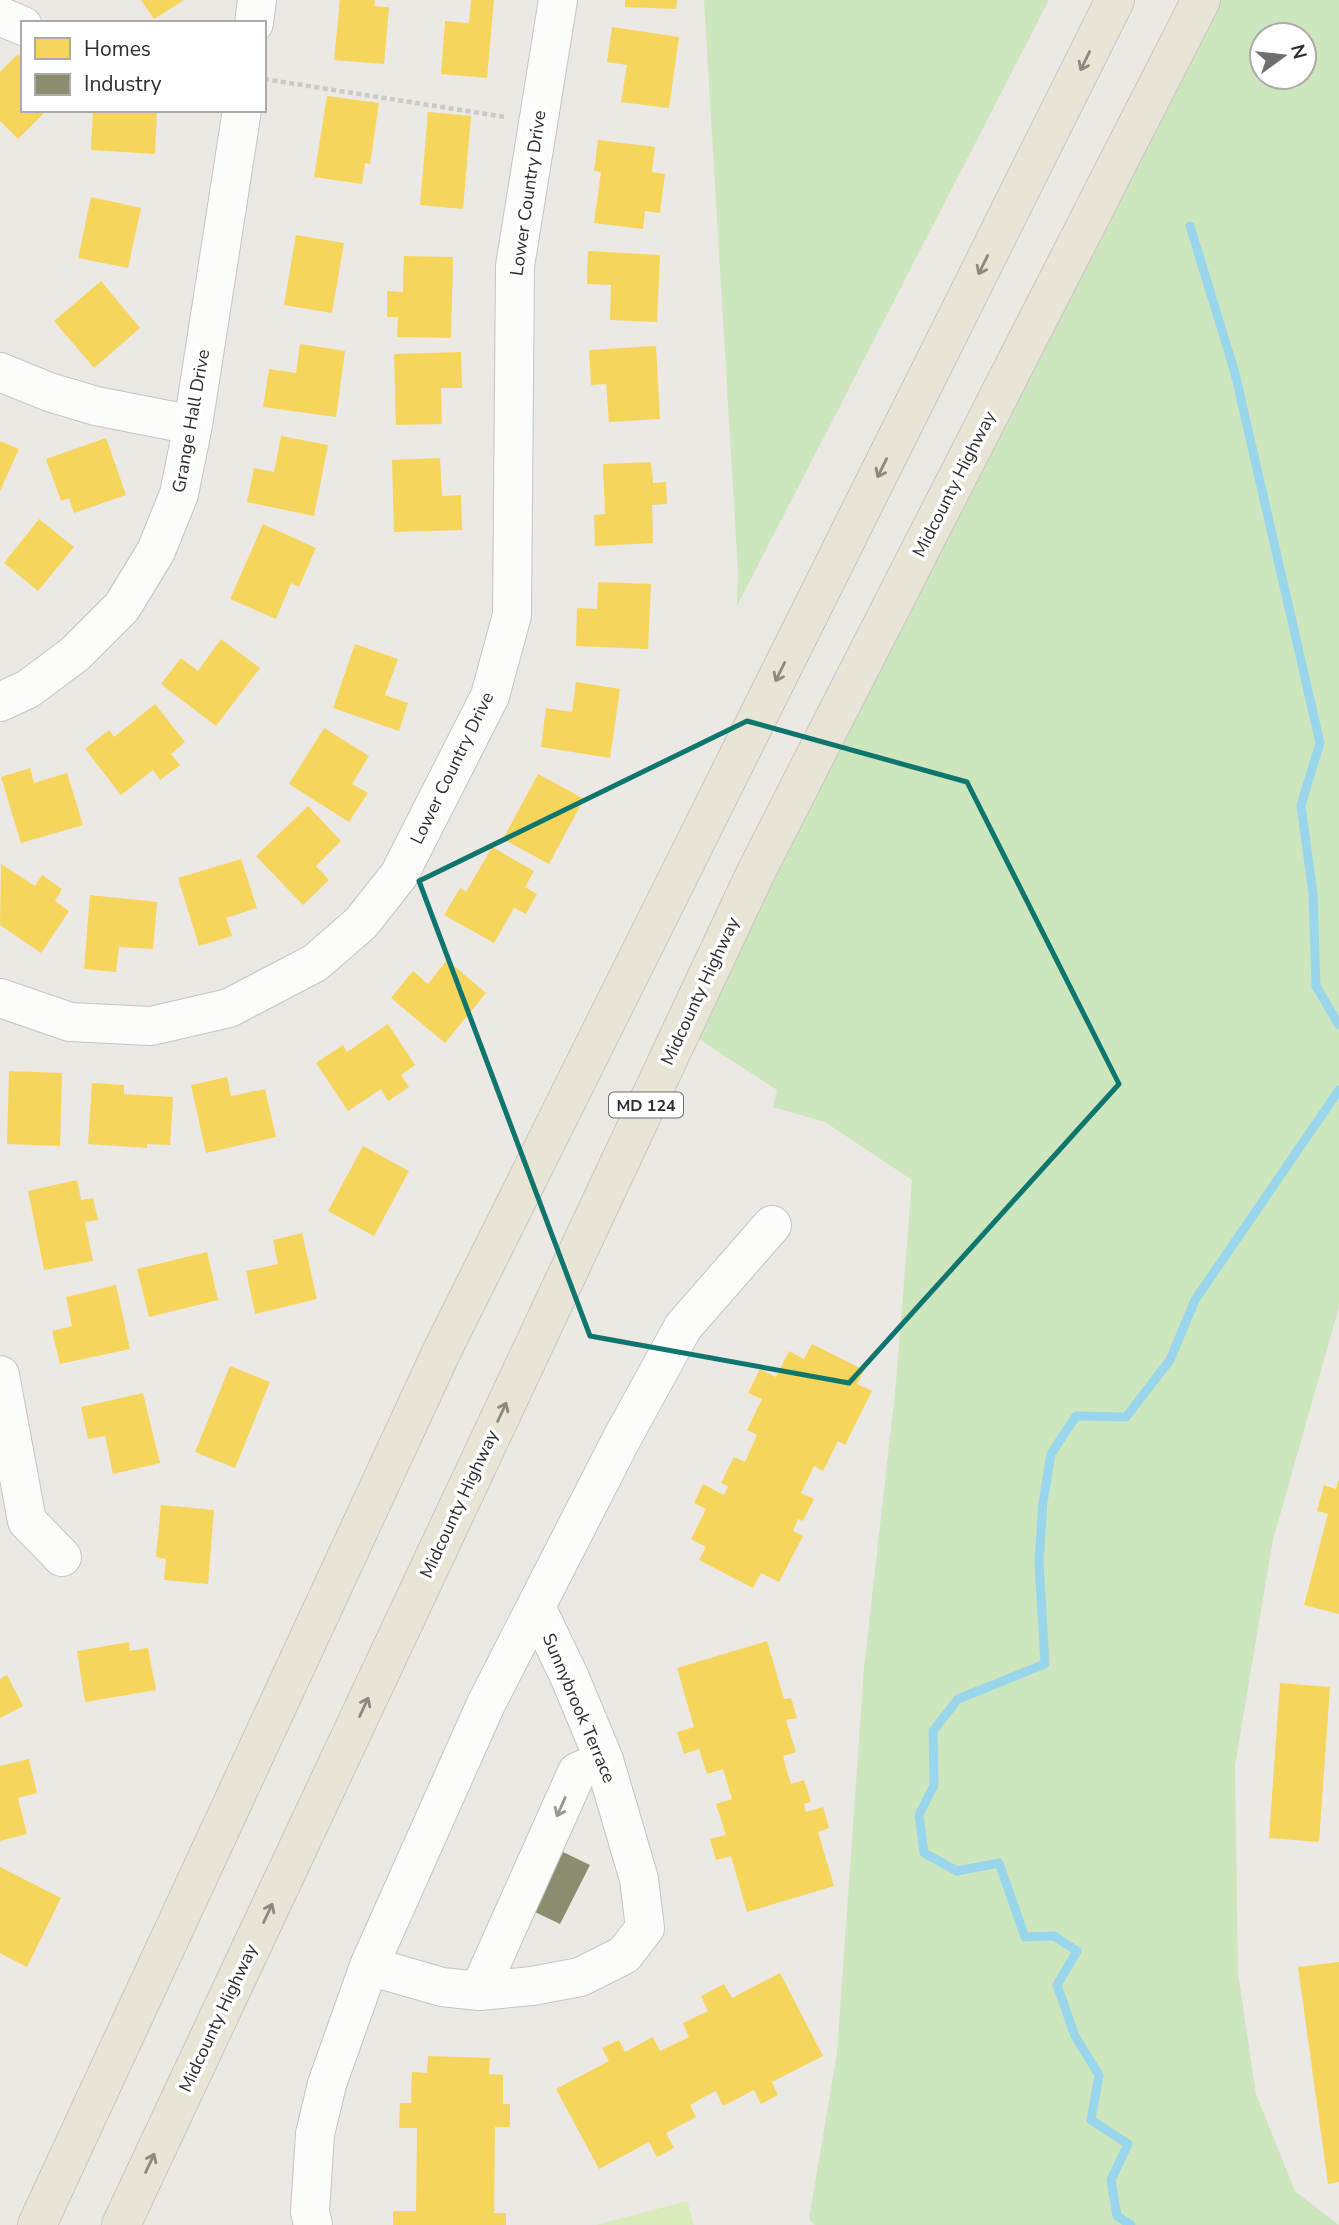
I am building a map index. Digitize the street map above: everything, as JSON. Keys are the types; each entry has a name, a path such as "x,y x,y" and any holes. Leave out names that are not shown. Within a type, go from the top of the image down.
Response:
{"main road":[{"path":"37,2225 440,1353 1115,0"},
{"name":"Midcounty Highway","path":"121,2225 757,870 1201,0"}],"street":[{"path":"254,21 257,0"},
{"name":"Lower Country Drive","path":"0,998 70,1022 151,1026 229,1008 315,963 361,923 398,875 490,696 512,615 515,266 558,0"},
{"path":"0,16 21,25"},
{"name":"Grange Hall Drive","path":"0,702 28,689 75,654 121,607 156,551 179,494 193,425 242,112"},
{"path":"0,372 49,392 96,406 193,425"},
{"name":"Sunnybrook Terrace","path":"313,2225 310,2213 315,2134 327,2084 369,1966 486,1704 621,1440 683,1327 772,1225"},
{"path":"0,1375 27,1521 62,1557"},
{"name":"Sunnybrook Terrace","path":"369,1966 442,1987 479,1991 532,1986 580,1977 624,1955 645,1928 639,1880 604,1760 570,1678 536,1607"},
{"path":"479,1991 577,1772 604,1760"}],"path":[{"path":"266,79 538,122"}],"highlighted area":[{"path":"747,721 967,782 1119,1084 849,1383 590,1336 419,881"}],"green space":[{"path":"704,0 1049,0 737,606 738,573"},
{"path":"1205,0 1339,0 1339,1307 1273,1540 1235,1765 1238,1973 1256,2094 1295,2191 1339,2225 815,2225 809,2219 837,2053 864,1668 896,1383 912,1180 825,1122 773,1107 777,1090 682,1028"},
{"path":"687,2201 694,2225 596,2225"}],"building: Homes":[{"path":"141,0 184,0 154,19"},
{"path":"340,0 375,0 374,6 389,7 384,64 334,60"},
{"path":"471,0 494,0 487,78 441,74 445,21 469,23"},
{"path":"625,0 677,0 676,9 625,7"},
{"path":"612,27 679,37 669,108 621,102 627,65 607,62"},
{"path":"18,54 21,57 21,112 45,112 18,139 0,121 0,72"},
{"path":"327,96 379,103 370,164 365,163 362,184 314,177"},
{"path":"93,112 157,112 155,154 91,150"},
{"path":"428,112 471,116 463,209 420,205"},
{"path":"598,140 655,147 652,172 665,174 660,213 645,211 643,229 594,223 601,172 594,171"},
{"path":"91,197 141,208 128,268 78,258"},
{"path":"296,235 344,243 332,313 284,305"},
{"path":"588,251 660,255 657,322 610,320 611,285 587,284"},
{"path":"404,256 453,257 451,338 397,337 398,317 387,317 387,291 403,292"},
{"path":"101,281 140,328 94,368 54,321"},
{"path":"300,344 345,351 336,417 263,407 269,369 296,373"},
{"path":"656,346 660,419 609,422 606,384 591,385 589,350"},
{"path":"461,352 462,388 441,388 442,424 396,425 394,354"},
{"path":"281,436 328,445 314,516 247,502 254,468 274,472"},
{"path":"106,438 126,495 74,513 69,498 61,501 46,459"},
{"path":"0,441 19,449 0,491"},
{"path":"440,458 442,496 461,495 462,530 394,532 392,460"},
{"path":"651,462 653,483 666,482 667,504 652,505 653,543 595,546 594,515 605,514 603,464"},
{"path":"39,519 74,547 38,591 4,563"},
{"path":"263,524 316,548 299,587 291,583 276,619 230,599"},
{"path":"598,582 651,584 648,649 576,646 577,608 597,609"},
{"path":"221,639 260,668 216,726 161,684 181,658 198,671"},
{"path":"355,644 398,659 385,695 408,703 399,731 333,708"},
{"path":"576,682 620,689 610,758 541,747 546,708 572,712"},
{"path":"155,704 185,742 171,754 180,765 160,780 153,770 121,795 85,749 109,730 114,737"},
{"path":"324,728 369,756 352,784 368,793 349,822 289,784"},
{"path":"30,768 34,783 67,773 83,825 21,843 1,777"},
{"path":"538,774 584,799 549,864 503,839"},
{"path":"308,806 341,841 316,866 329,880 303,905 256,856"},
{"path":"492,847 534,871 525,887 537,894 526,914 514,908 494,943 444,915 460,888 466,892"},
{"path":"241,859 257,908 226,918 232,936 199,946 178,878"},
{"path":"1,864 35,886 42,875 62,889 55,901 69,911 41,953 0,925"},
{"path":"90,895 157,902 153,949 119,947 116,972 84,969"},
{"path":"447,960 486,993 445,1043 391,998 413,971 428,984"},
{"path":"388,1024 415,1065 401,1075 409,1087 388,1101 381,1089 348,1111 316,1063 343,1045 347,1052"},
{"path":"9,1071 62,1073 60,1146 7,1144"},
{"path":"227,1077 231,1096 265,1089 276,1137 206,1153 191,1085"},
{"path":"92,1083 124,1085 124,1094 173,1097 170,1145 147,1144 147,1148 88,1144"},
{"path":"363,1146 409,1171 374,1236 328,1211"},
{"path":"77,1180 81,1200 93,1198 98,1220 85,1222 93,1261 44,1270 28,1191"},
{"path":"302,1233 317,1299 255,1314 246,1271 278,1264 273,1240"},
{"path":"207,1252 218,1300 149,1317 137,1269"},
{"path":"116,1285 130,1349 60,1364 52,1331 72,1326 66,1297"},
{"path":"812,1344 864,1370 857,1384 872,1391 845,1445 838,1441 823,1471 814,1466 801,1493 814,1499 803,1521 798,1519 793,1531 803,1536 779,1582 761,1573 753,1588 699,1560 706,1547 691,1539 706,1509 694,1503 703,1484 724,1495 728,1486 721,1483 734,1457 745,1462 757,1435 747,1430 762,1399 748,1393 760,1369 776,1377 789,1351 804,1359"},
{"path":"230,1366 270,1382 235,1468 195,1452"},
{"path":"143,1393 160,1463 113,1474 105,1436 88,1439 81,1407"},
{"path":"1338,1481 1339,1614 1304,1605 1328,1514 1317,1511 1324,1485 1336,1489"},
{"path":"161,1505 214,1510 208,1584 164,1580 166,1559 156,1557"},
{"path":"767,1641 784,1699 791,1698 797,1718 786,1720 796,1752 783,1756 786,1768 791,1784 804,1780 811,1802 804,1804 806,1812 823,1807 829,1828 818,1832 834,1886 747,1912 731,1856 716,1860 710,1839 726,1835 716,1804 732,1799 723,1769 707,1774 699,1749 684,1754 677,1732 694,1727 677,1668"},
{"path":"129,1642 130,1651 148,1648 156,1690 85,1702 77,1651"},
{"path":"7,1675 23,1706 0,1718 0,1679"},
{"path":"1280,1683 1330,1687 1319,1842 1269,1838"},
{"path":"29,1759 37,1793 18,1798 27,1834 0,1841 0,1766"},
{"path":"0,1867 61,1898 27,1967 0,1953"},
{"path":"1339,1962 1339,2182 1328,2184 1298,1967"},
{"path":"780,1973 823,2056 772,2082 778,2095 761,2104 754,2090 723,2106 716,2091 704,2097 690,2105 696,2117 666,2133 674,2148 657,2157 649,2142 599,2169 556,2089 609,2061 602,2048 619,2040 625,2052 653,2037 660,2051 689,2037 683,2023 708,2011 701,1996 724,1984 732,1998"},
{"path":"428,2056 490,2058 489,2074 503,2075 503,2104 510,2104 510,2127 495,2127 494,2213 506,2213 506,2225 393,2225 393,2211 416,2211 417,2128 399,2128 400,2103 411,2103 412,2072 427,2073"}],"building: Industry":[{"path":"563,1852 590,1865 560,1924 533,1911"}],"waterway":[{"path":"1190,226 1235,373 1320,743 1301,805 1313,894 1316,986 1339,1025"},
{"path":"1131,2225 1117,2216 1111,2180 1128,2144 1091,2120 1099,2075 1075,2036 1057,1985 1077,1951 1054,1936 1025,1937 999,1863 957,1871 924,1853 919,1815 934,1785 933,1731 958,1699 1045,1664 1039,1561 1043,1502 1051,1454 1076,1416 1126,1417 1170,1360 1195,1300 1339,1090"}]}
